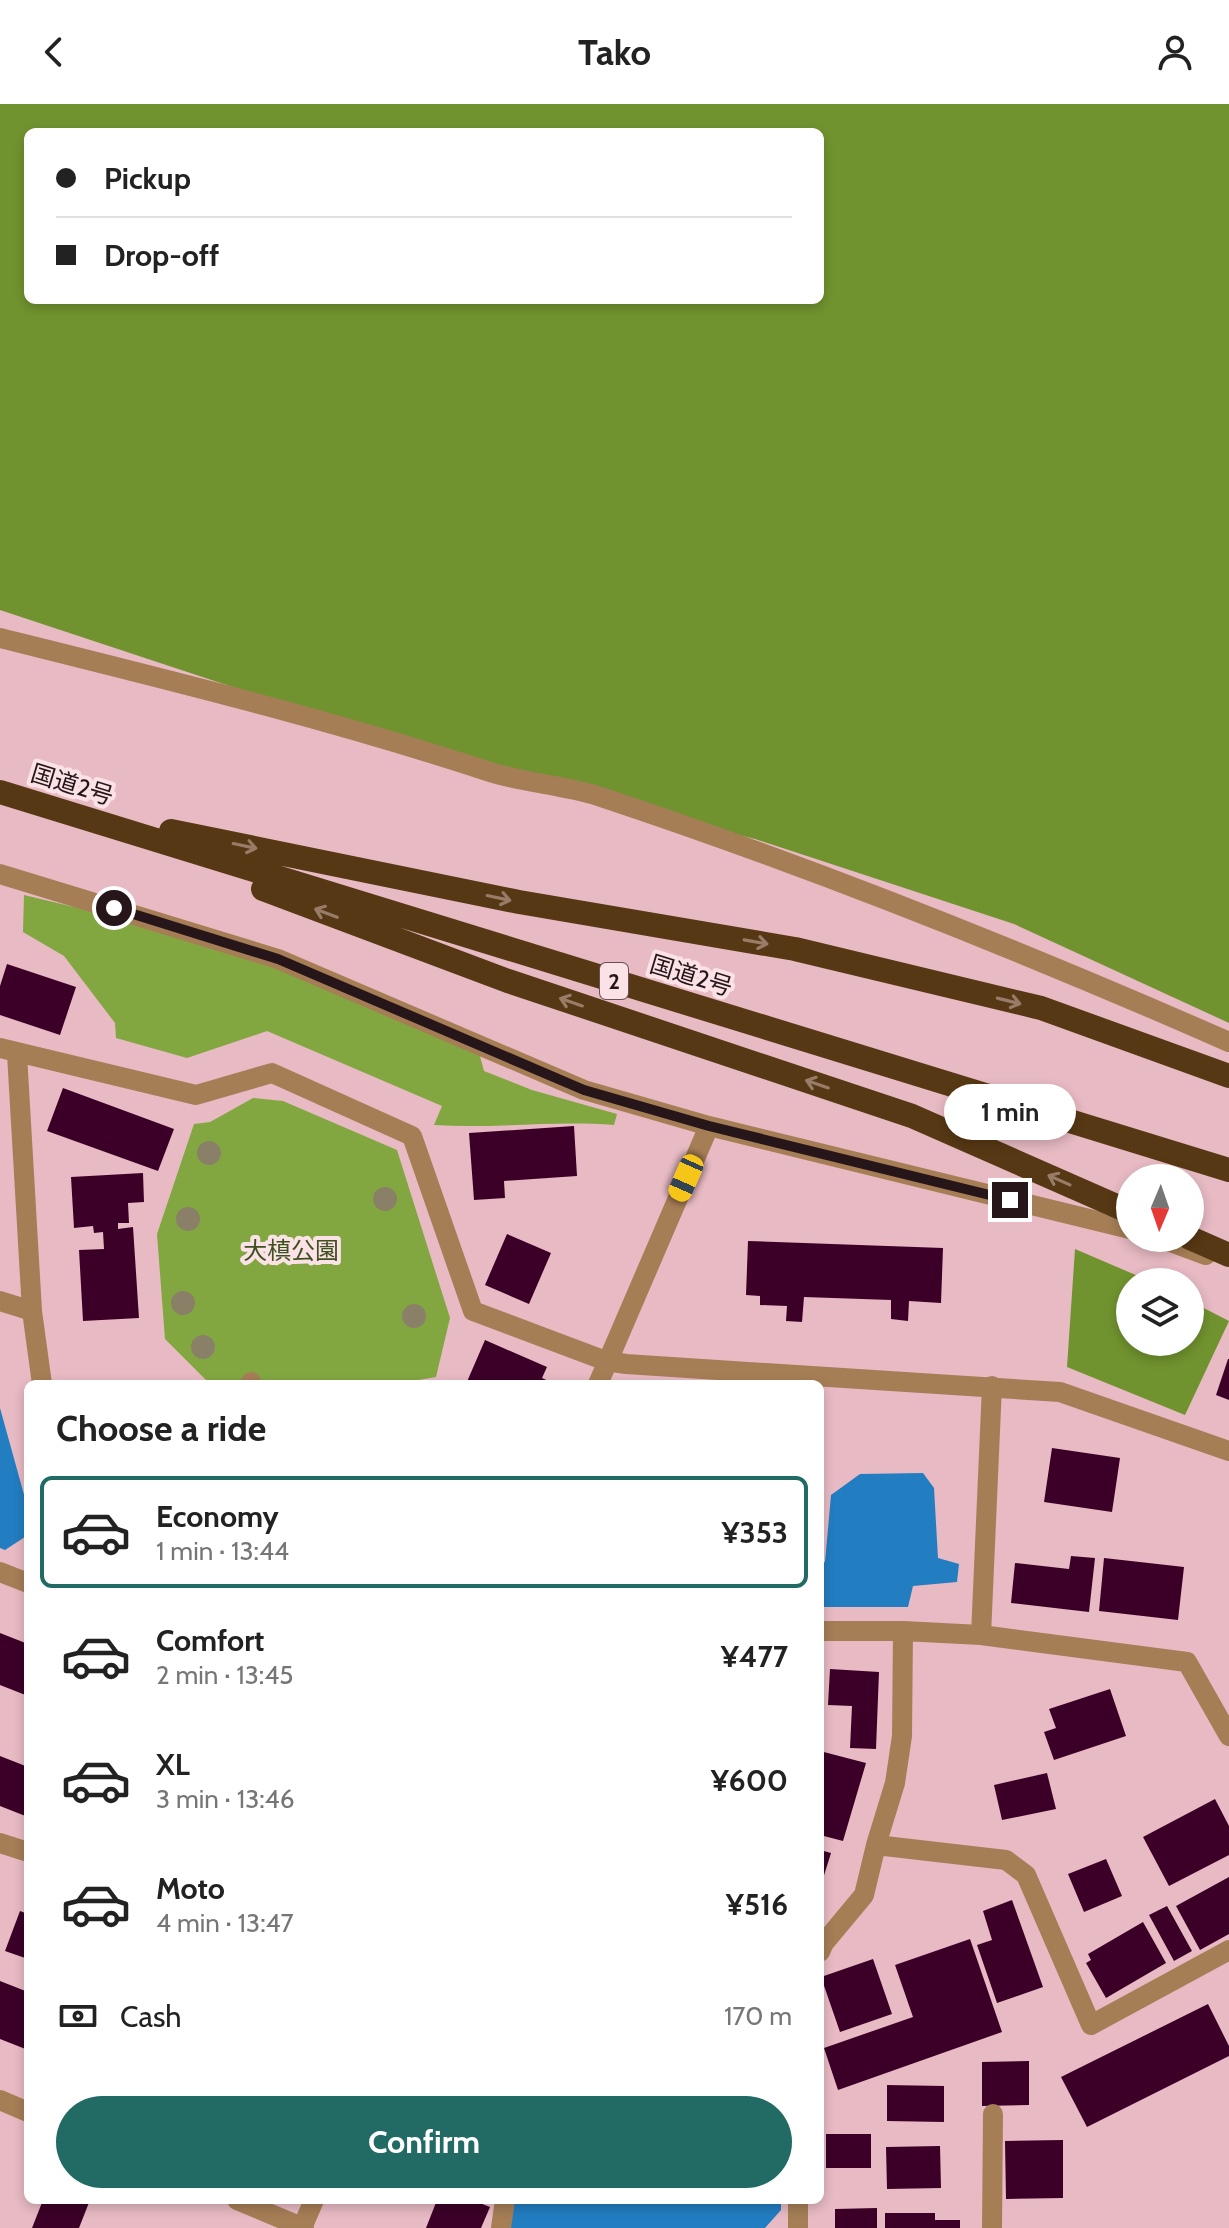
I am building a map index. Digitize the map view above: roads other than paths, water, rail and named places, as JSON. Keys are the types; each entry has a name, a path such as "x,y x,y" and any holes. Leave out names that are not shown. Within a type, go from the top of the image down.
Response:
{"highway":[{"name":"国道2号","path":"0,792 1229,1170"},
{"path":"31,802 519,902 795,949 1041,1008 1229,1076"},
{"path":"31,802 508,981 912,1116 1116,1206"},
{"path":"1204,1244 1229,1255"}],"street":[{"path":"0,638 212,692 467,763 492,773 594,795 875,895 1082,977 1229,1042"},
{"path":"0,874 278,959 584,1090 709,1126 1116,1226"},
{"path":"41,1380 32,1311 8,1051 196,1095 272,1073 412,1136 473,1311 606,1361 1060,1392 1229,1451"},
{"path":"599,1380 709,1126"},
{"path":"1199,1252 1229,1263"},
{"path":"0,1301 32,1311"},
{"path":"981,1635 992,1386"},
{"path":"0,1572 24,1581"},
{"path":"824,1631 981,1635 1187,1662 1229,1736"},
{"path":"824,1943 864,1895 895,1783 902,1736 903,1631"},
{"path":"0,1843 24,1851"},
{"path":"876,1845 1006,1860 1026,1875 1091,2025 1229,1950"},
{"path":"0,2100 24,2110"},
{"path":"992,2228 993,2114"},
{"path":"246,2204 303,2228 312,2204"},
{"path":"501,2228 504,2204"},
{"path":"798,2204 798,2228"}],"water":[{"path":"0,1408 24,1495 24,1538 5,1550 0,1548"},
{"path":"923,1473 934,1488 938,1558 959,1564 957,1582 913,1586 908,1607 824,1607 824,1562 831,1495 860,1474"},
{"path":"509,2204 781,2204 781,2210 765,2228 506,2228"}],"park label":[{"name":"大槙公園","path":"291,1251"}]}
